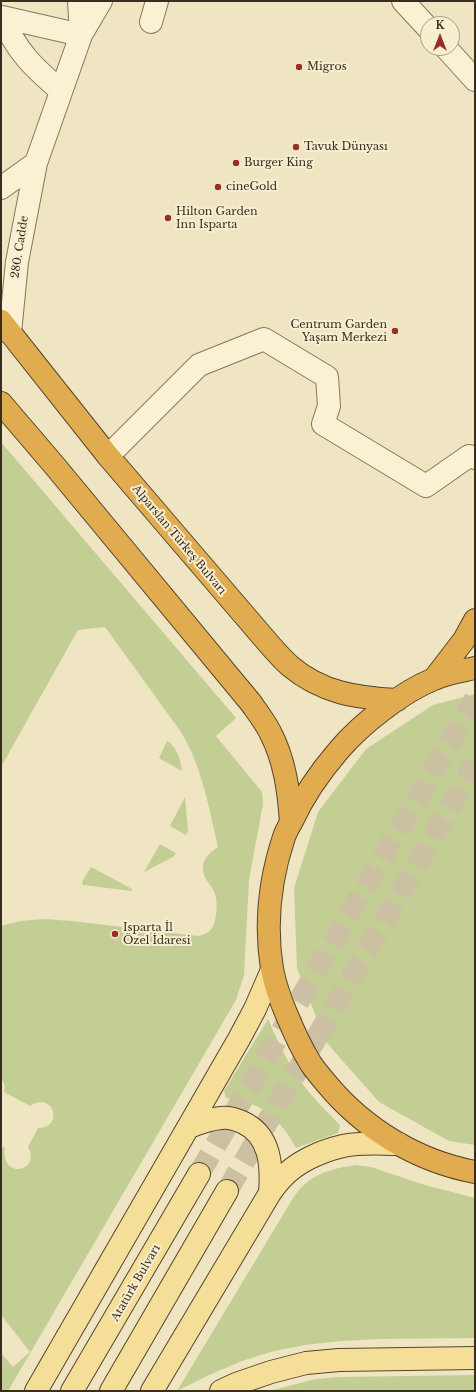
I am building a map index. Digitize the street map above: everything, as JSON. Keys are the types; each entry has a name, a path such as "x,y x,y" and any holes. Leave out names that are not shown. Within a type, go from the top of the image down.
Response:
{"highway":[{"name":"Alparslan Türkeş Bulvarı","path":"6,327 108,456 269,644 290,666 306,677 334,691 368,699 397,700"},
{"path":"1,403 251,703 264,721 271,733 281,760 288,793 291,823"},
{"path":"434,678 464,640 475,620"},
{"path":"475,668 434,678 412,690 376,715 349,739 333,756 323,768 302,801 284,835 274,875 269,911 269,942 272,970 278,994 292,1030 311,1064 337,1095 365,1122 399,1144 435,1161 475,1172"}],"main road":[{"path":"36,1391 189,1127 255,1009 272,970"},
{"path":"189,1127 208,1120 223,1118 235,1119 249,1125 259,1133 266,1145 270,1158 270,1193"},
{"path":"152,1391 270,1193 280,1179 293,1168 324,1152 344,1146 399,1144"},
{"name":"Atatürk Bulvarı","path":"72,1391 199,1174"},
{"path":"111,1391 227,1191"},
{"path":"221,1391 236,1384 271,1372 306,1363 339,1360 475,1358"}],"street":[{"name":"280. Cadde","path":"79,1 81,35"},
{"name":"280. Cadde","path":"6,327 36,163 81,35 101,1"},
{"path":"151,22 157,1"},
{"path":"403,1 420,19"},
{"path":"4,12 81,35"},
{"path":"4,12 15,44 25,58 61,91"},
{"path":"453,56 475,80"},
{"path":"1,188 36,163"},
{"path":"108,456 199,365 264,339 327,376 329,406 323,424 426,486 469,456 475,458"}],"green space":[{"name":"Isparta İl Özel İdaresi","path":"1,442 236,718 216,736 262,792 263,804 249,880 244,975 236,1000 8,1391 1,1391 1,1353 13,1367 30,1352 1,1315 1,1146 5,1148 5,1158 8,1165 20,1169 26,1167 30,1162 31,1156 28,1147 38,1128 46,1126 51,1122 53,1111 50,1106 45,1103 38,1102 30,1106 4,1092 5,1086 1,1078 1,926 21,921 44,919 198,936 204,934 214,925 217,907 215,894 206,880 203,866 208,855 218,847 200,773 188,745 181,732 105,627 78,630 1,767"},
{"path":"475,694 475,1145 449,1141 379,1102 326,1042 297,968 294,888 318,812 366,749 433,705"},
{"path":"167,741 176,750 182,771 159,758"},
{"path":"185,797 188,831 186,835 170,826"},
{"path":"160,844 176,853 173,857 144,872"},
{"path":"91,867 132,889 132,891 83,885 82,882"},
{"path":"268,1019 282,1050 299,1079 324,1109 340,1125 338,1133 296,1148 284,1128 268,1113 249,1103 226,1098 224,1091"},
{"path":"356,1165 371,1167 425,1185 475,1198 475,1338 380,1339 305,1345 274,1351 242,1361 177,1391 301,1187 309,1180 322,1173"},
{"path":"475,1375 475,1391 269,1391 316,1379 340,1377"}],"tunnel":[{"path":"299,1001 475,699"},
{"path":"317,1037 475,764"},
{"path":"199,1174 299,1001"},
{"path":"227,1191 317,1037"}],"place":[{"name":"Migros","path":"299,67"},
{"name":"Tavuk Dünyası","path":"296,147"},
{"name":"Burger King","path":"236,163"},
{"name":"cineGold","path":"218,187"},
{"name":"Hilton Garden Inn Isparta","path":"168,218"},
{"name":"Centrum Garden Yaşam Merkezi","path":"395,331"},
{"name":"Isparta İl Özel İdaresi","path":"115,934"}]}
